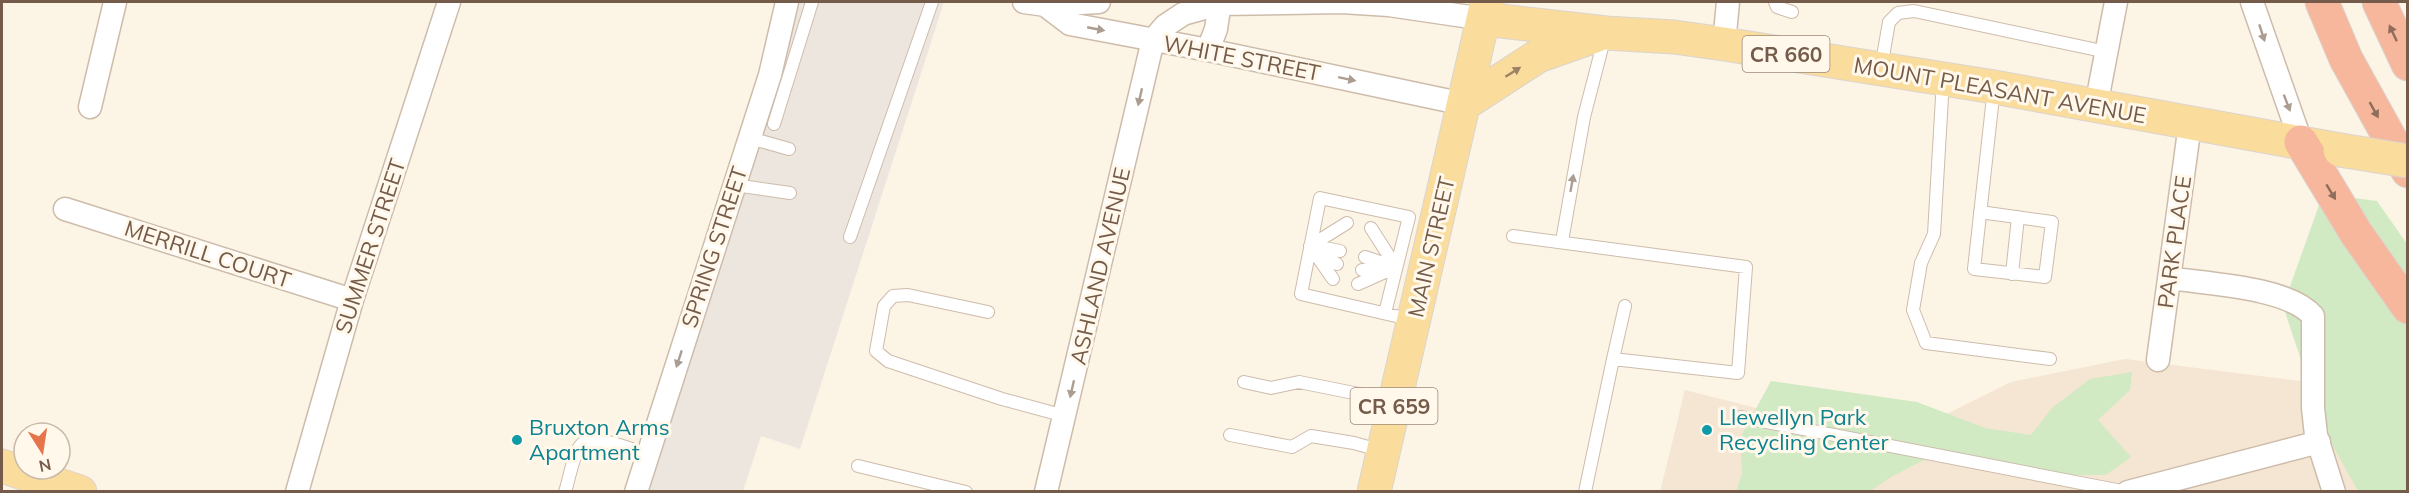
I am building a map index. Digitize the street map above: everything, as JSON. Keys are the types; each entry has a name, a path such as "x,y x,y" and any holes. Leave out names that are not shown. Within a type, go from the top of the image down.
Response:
{"highway":[{"path":"2322,2 2346,59 2408,171"},
{"path":"2379,2 2408,64"},
{"path":"2301,141 2356,233 2408,307"}],"main road":[{"name":"MOUNT PLEASANT AVENUE","path":"1486,10 1606,33 1674,37 1994,87 2408,161"},
{"name":"MAIN STREET","path":"1374,492 1395,401 1399,317 1437,222 1486,10"},
{"path":"1464,104 1538,56 1606,33"},
{"path":"2,466 80,492"}],"street":[{"name":"SUMMER STREET","path":"297,492 352,300 449,2"},
{"name":"SPRING STREET","path":"636,492 750,138 778,78 787,2"},
{"path":"1035,3 1099,2"},
{"path":"1724,44 1728,2"},
{"path":"2096,106 2116,2"},
{"path":"2252,2 2301,141"},
{"name":"WHITE STREET","path":"1035,3 1070,24 1208,50 1464,104"},
{"path":"1208,50 1216,30 1220,3"},
{"path":"1153,40 1165,26 1183,14 1220,3 1389,3 1486,10"},
{"path":"90,107 114,10"},
{"name":"ASHLAND AVENUE","path":"1046,492 1153,40"},
{"name":"PARK PLACE","path":"2158,360 2190,123"},
{"name":"MERRILL COURT","path":"65,209 352,300"},
{"path":"2169,278 2279,295 2306,309 2313,316 2313,408 2319,442 2334,492"},
{"path":"2128,492 2319,442"}],"lane":[{"path":"774,124 778,78 812,2"},
{"path":"850,237 932,2"},
{"path":"1774,2 1777,7 1792,12"},
{"path":"1881,69 1889,22 1898,13 1914,11 2107,52"},
{"path":"1562,241 1584,117 1606,33"},
{"path":"1943,79 1934,234 1921,263 1913,310 1926,343 2050,359"},
{"path":"1980,212 2052,222 2045,277 1974,269 1980,212 1994,87"},
{"path":"750,138 789,149"},
{"path":"734,185 790,193"},
{"path":"1404,216 1408,217 1396,267 1399,317 1300,294 1320,198 1437,222"},
{"path":"2012,274 2019,217"},
{"path":"1310,246 1345,228"},
{"path":"1370,234 1396,267"},
{"path":"1513,236 1746,267 1738,373 1613,359"},
{"path":"1310,246 1340,251"},
{"path":"1310,246 1337,264"},
{"path":"1310,246 1333,279"},
{"path":"1365,257 1396,267"},
{"path":"1362,270 1396,267"},
{"path":"1358,284 1396,267"},
{"path":"988,312 908,295 893,296 884,306 876,351 888,362 1002,399 1065,416"},
{"path":"1585,492 1625,306"},
{"path":"1244,382 1271,388 1299,382 1395,401"},
{"path":"1741,417 2128,492"},
{"path":"1230,435 1292,447 1311,436 1354,443 1383,452"},
{"path":"565,492 580,446 590,439 602,440 648,455"},
{"path":"858,466 966,492"}],"shaded area":[{"path":"785,2 944,2 800,449 761,436 743,491 632,492"},
{"path":"2125,359 2309,382 2407,491 1660,492 1685,390 1840,429 1912,431 2011,382"}],"green space":[{"path":"2323,194 2377,201 2407,244 2407,491 2358,491 2325,432 2283,306"},
{"path":"2132,372 2130,390 2098,420 2131,457 2106,475 2038,475 1932,456 1891,477 1870,491 1736,492 1742,473 1740,438 1771,381 1917,402 1985,428 2031,435 2052,408 2090,379"}],"place":[{"name":"Llewellyn Park Recycling Center","path":"1707,430"},
{"name":"Bruxton Arms Apartment","path":"517,440"}]}
